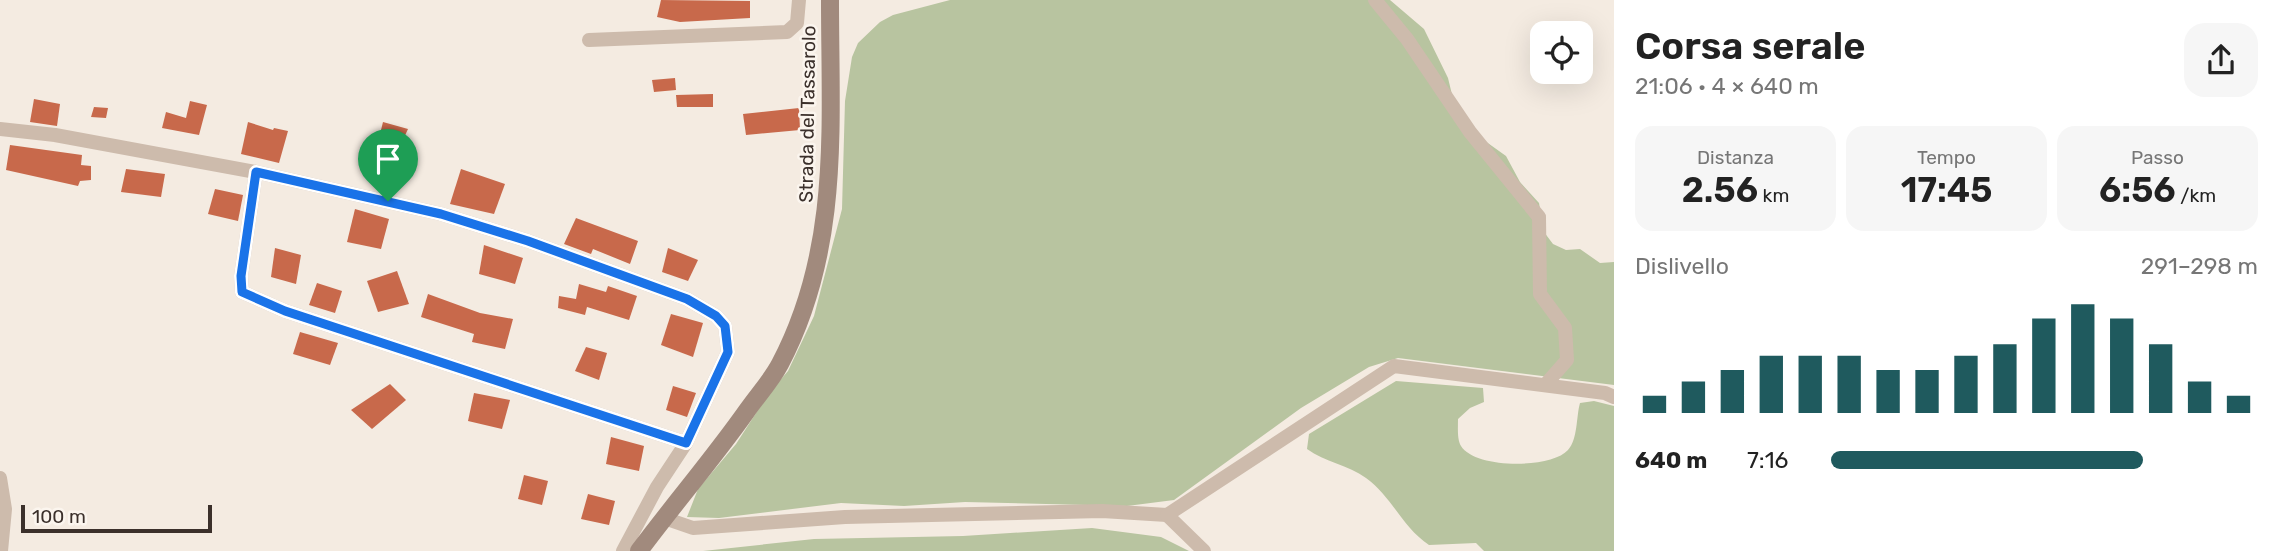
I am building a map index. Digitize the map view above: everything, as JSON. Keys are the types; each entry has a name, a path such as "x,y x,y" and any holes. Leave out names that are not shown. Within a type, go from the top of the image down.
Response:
{"main road":[{"name":"Strada del Tassarolo","path":"639,551 779,366 802,316 819,255 830,195 830,0"}],"street":[{"path":"589,40 787,32 797,23 799,0"},
{"path":"1375,0 1407,39 1471,132 1539,217 1540,293 1565,328 1567,360 1545,385"},
{"path":"0,129 55,135 256,172 441,214 687,299 716,316 725,326 728,352 686,443 657,487 624,551"},
{"path":"256,172 241,276 242,292 298,316 686,443"},
{"path":"664,518 693,528 845,517 1102,511 1167,515 1394,366 1605,393 1614,397"},
{"path":"0,478 5,509 1,551"},
{"path":"1167,515 1204,551"}],"green space":[{"path":"950,0 1390,0 1424,29 1448,78 1455,107 1471,131 1506,156 1520,182 1539,203 1544,232 1553,244 1566,250 1580,249 1600,263 1614,262 1614,385 1398,358 1369,367 1301,408 1174,500 1127,506 965,502 904,506 841,503 719,518 687,517 698,489 736,444 769,393 788,371 814,316 842,209 845,101 852,57 858,43 880,22 893,15"},
{"path":"1396,381 1483,388 1484,402 1470,408 1458,419 1461,446 1469,454 1481,459 1513,464 1546,461 1568,450 1574,440 1580,403 1594,401 1614,406 1614,551 1484,551 1476,543 1429,545 1412,530 1383,494 1366,478 1307,449 1309,434"},
{"path":"1092,528 1161,537 1189,551 703,551 814,539 963,536"}],"building":[{"path":"661,0 750,1 750,18 680,22 657,17"},
{"path":"675,78 676,90 654,92 652,80"},
{"path":"713,94 713,107 677,107 676,95"},
{"path":"34,99 60,104 57,126 30,122"},
{"path":"190,101 207,105 199,135 162,128 166,112 186,118"},
{"path":"94,107 108,108 106,118 91,117"},
{"path":"799,108 800,130 746,135 743,114"},
{"path":"248,122 273,130 288,131 279,163 241,154"},
{"path":"383,122 408,129 401,144 379,138"},
{"path":"10,145 82,155 81,165 91,166 91,180 80,181 78,186 6,170"},
{"path":"126,169 165,174 161,197 121,192"},
{"path":"461,169 505,184 494,214 450,204"},
{"path":"215,189 243,195 238,221 208,214"},
{"path":"355,209 389,219 381,249 347,242"},
{"path":"576,218 638,241 630,264 593,249 591,254 564,244"},
{"path":"484,245 523,258 515,284 479,274"},
{"path":"275,248 301,255 296,284 271,277"},
{"path":"668,248 698,260 688,281 662,272"},
{"path":"397,271 409,304 378,312 367,281"},
{"path":"317,283 342,291 335,313 309,305"},
{"path":"579,284 606,292 608,286 637,296 629,320 587,307 585,315 558,308 559,296 576,299"},
{"path":"428,294 480,313 513,319 505,349 472,342 474,334 421,317"},
{"path":"671,314 703,323 693,357 661,345"},
{"path":"300,332 338,343 330,365 293,354"},
{"path":"586,347 607,353 599,380 575,371"},
{"path":"390,384 406,400 372,429 351,410"},
{"path":"673,386 696,393 687,417 666,410"},
{"path":"474,393 510,400 502,429 468,421"},
{"path":"611,437 644,446 639,471 606,464"},
{"path":"524,475 548,481 542,505 518,499"},
{"path":"588,494 615,501 609,525 581,519"}],"route":[{"path":"256,172 388,201 528,241 687,299 716,316 725,326 728,352 686,443 285,311 242,292 241,276 256,172"}]}
